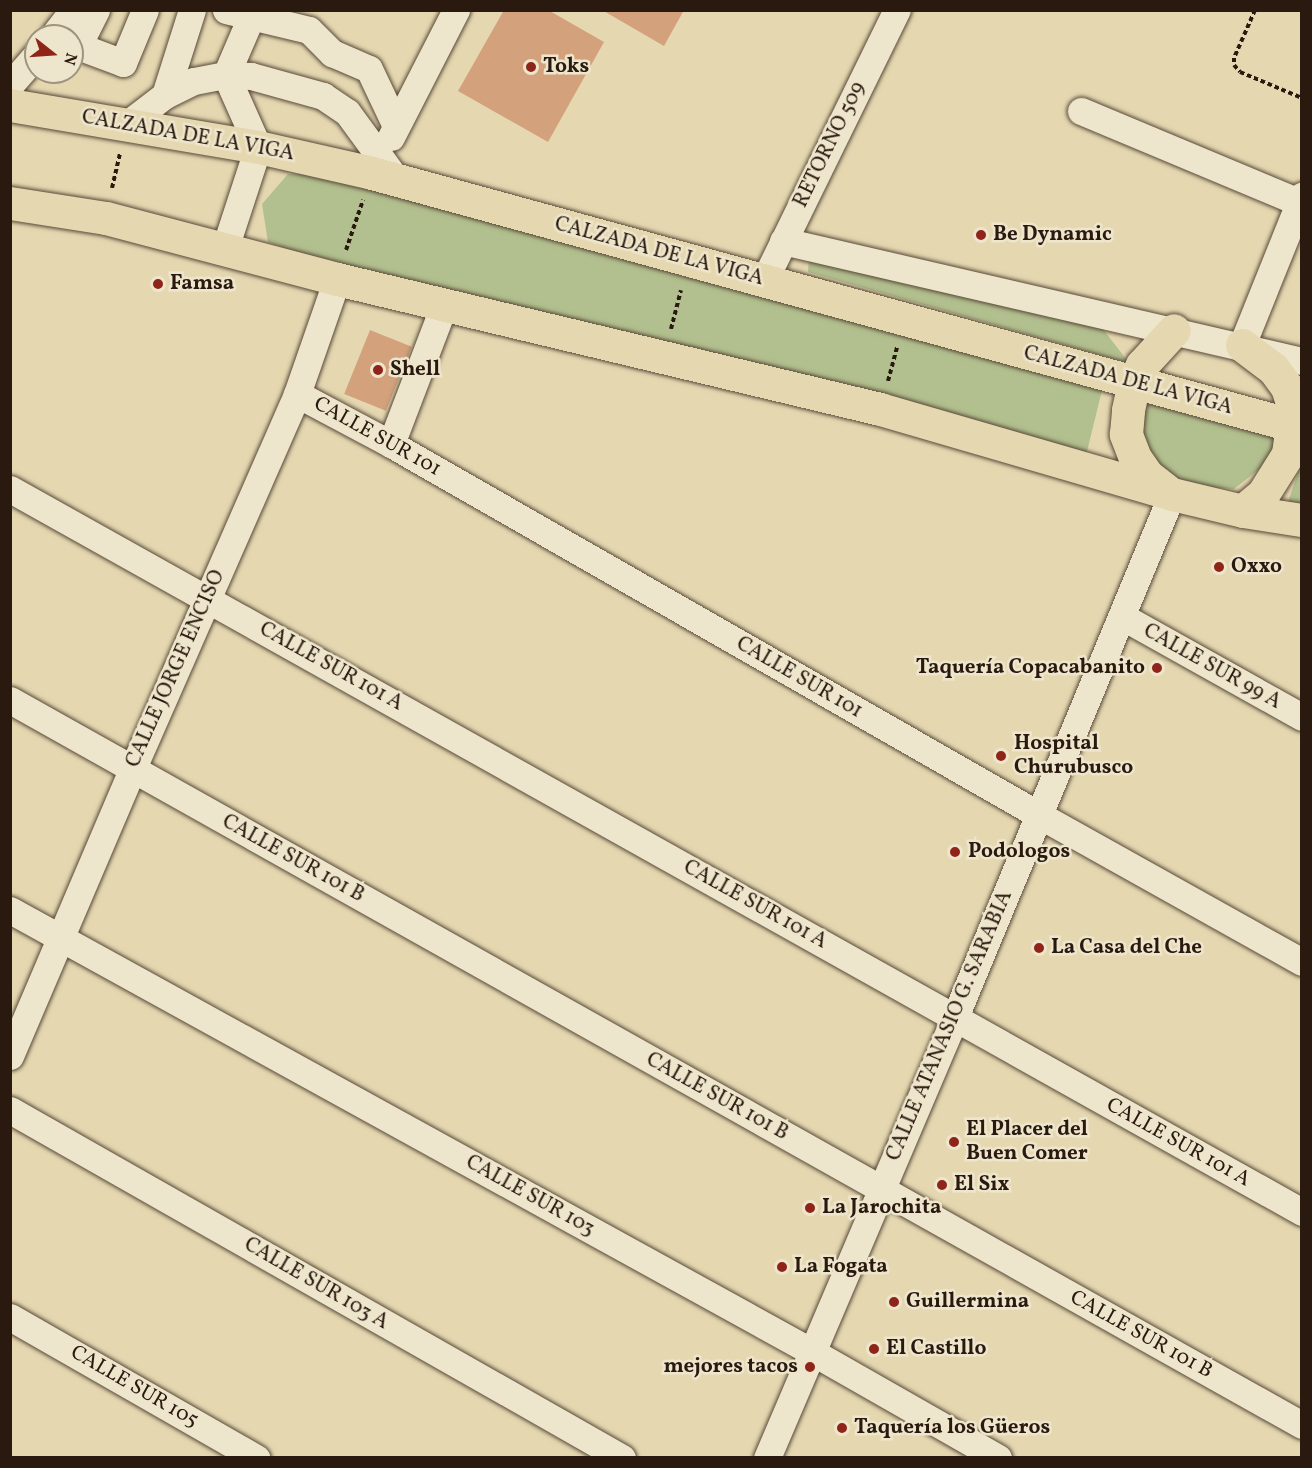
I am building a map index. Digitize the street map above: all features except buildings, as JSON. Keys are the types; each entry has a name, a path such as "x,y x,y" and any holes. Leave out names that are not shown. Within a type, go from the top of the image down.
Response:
{"main road":[{"name":"CALZADA DE LA VIGA","path":"10,105 258,147 383,171 904,321 1298,427"},
{"path":"10,203 106,218 337,279 880,410 1172,494 1243,511 1302,520"},
{"path":"1172,494 1147,475 1135,458 1126,434 1134,382 1142,365 1174,330"},
{"path":"1242,345 1273,368 1287,387 1298,427 1288,454 1276,476 1263,494 1243,511"}],"street":[{"path":"62,24 73,10"},
{"path":"96,10 78,46 123,63 145,10"},
{"path":"165,95 192,10"},
{"path":"383,171 396,126 456,10"},
{"name":"RETORNO 509","path":"764,281 897,10"},
{"path":"225,248 258,147 226,75 239,14 309,30 332,53 369,69 396,126"},
{"path":"10,85 24,69"},
{"path":"126,125 165,95 194,81 226,75 251,76 323,96 347,112 383,171"},
{"path":"1081,111 1300,199 1242,345"},
{"name":"CALZADA DE LA VIGA","path":"783,241 1302,360"},
{"name":"CALLE JORGE ENCISO","path":"10,1056 297,394 337,279"},
{"path":"392,444 444,305"},
{"name":"CALLE SUR 101","path":"297,394 392,444 1039,815 1302,962"},
{"name":"CALLE SUR 101 A","path":"10,489 1302,1212"},
{"name":"CALLE ATANASIO G. SARABIA","path":"767,1458 814,1353 1123,617 1172,494"},
{"name":"CALLE SUR 99 A","path":"1123,617 1302,717"},
{"name":"CALLE SUR 101 B","path":"10,700 1302,1425"},
{"name":"CALLE SUR 103","path":"10,910 814,1353 998,1458"},
{"name":"CALLE SUR 103 A","path":"10,1110 622,1458"},
{"name":"CALLE SUR 105","path":"10,1317 256,1458"}],"path":[{"path":"1255,10 1234,58 1234,65 1240,72 1302,98"},
{"path":"106,218 126,125"},
{"path":"337,279 383,171"},
{"path":"664,359 689,260"},
{"path":"880,410 904,321"}],"green space":[{"path":"288,174 322,175 1103,386 1082,472 301,254 268,242 262,204"},
{"path":"809,255 1100,325 1129,363 808,272"},
{"path":"1142,395 1278,433 1267,463 1234,489 1190,486 1153,469 1139,442"},
{"path":"1301,464 1301,505 1288,502"}],"place":[{"name":"Toks","path":"531,67"},
{"name":"Be Dynamic","path":"981,235"},
{"name":"Famsa","path":"158,284"},
{"name":"Shell","path":"378,370"},
{"name":"Oxxo","path":"1219,567"},
{"name":"Taquería Copacabanito","path":"1157,668"},
{"name":"Hospital Churubusco","path":"1001,756"},
{"name":"Podologos","path":"955,852"},
{"name":"La Casa del Che","path":"1039,948"},
{"name":"El Placer del Buen Comer","path":"954,1142"},
{"name":"El Six","path":"942,1185"},
{"name":"La Jarochita","path":"810,1208"},
{"name":"La Fogata","path":"782,1267"},
{"name":"Guillermina","path":"894,1302"},
{"name":"El Castillo","path":"874,1349"},
{"name":"mejores tacos","path":"810,1367"},
{"name":"Taquería los Güeros","path":"842,1428"}]}
